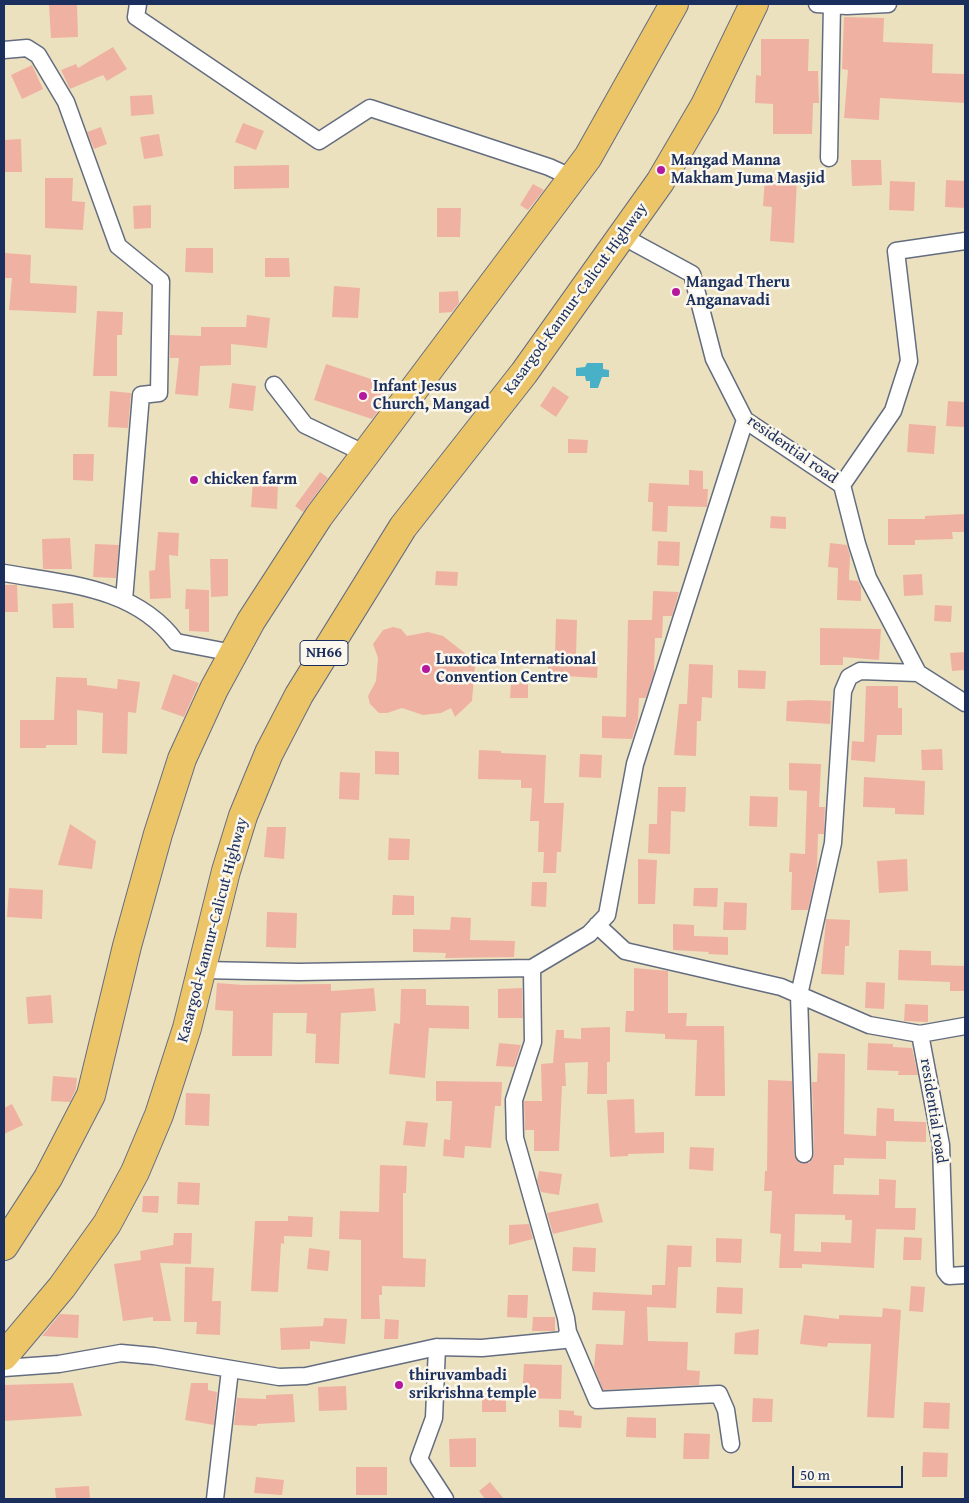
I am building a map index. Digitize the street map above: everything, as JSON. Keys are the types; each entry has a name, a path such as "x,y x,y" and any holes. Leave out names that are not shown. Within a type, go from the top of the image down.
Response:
{"highway":[{"path":"4,1246 48,1178 91,1095 127,946 161,825 182,759 214,689 251,621 319,516 588,157 674,4"},
{"name":"Kasargod-Kannur-Calicut Highway","path":"4,1356 68,1279 107,1224 135,1172 159,1115 187,1028 226,871 243,816 269,753 299,695 403,527 524,374 660,182 705,105 754,4"}],"street":[{"path":"138,4 136,17 319,141 370,108 549,167 573,178"},
{"path":"830,158 825,4 888,4"},
{"path":"4,50 27,48 38,55 66,102 118,246 161,281 158,393 141,395 124,600"},
{"name":"residential road","path":"622,236 692,274 714,359 745,420 842,485 868,578 918,673 965,703"},
{"path":"842,485 893,411 909,361 896,251 965,241"},
{"path":"274,385 305,425 366,454"},
{"path":"202,970 299,972 532,968 589,934 607,915 635,764 745,420"},
{"path":"4,573 105,592 132,603 165,627 176,642 234,653"},
{"path":"804,1154 799,995 833,842 843,691 849,677 860,671 918,673"},
{"path":"597,925 625,951 781,986 869,1024 920,1034 965,1026"},
{"path":"532,968 533,1042 514,1100 515,1138 566,1318 568,1332 597,1400 719,1394 726,1410 731,1444"},
{"name":"residential road","path":"920,1034 942,1145 945,1270 949,1276 965,1275"},
{"path":"4,1368 77,1362 121,1353 154,1356 279,1377 306,1376 437,1347 482,1348 564,1340 568,1332"},
{"path":"437,1347 434,1418 418,1459 446,1499"},
{"path":"215,1499 230,1370"}],"water":[{"path":"587,363 603,363 603,369 609,370 609,377 602,377 598,388 590,388 590,381 586,381 585,376 576,376 576,368 585,367"}],"building":[{"path":"77,4 78,37 51,38 49,5"},
{"path":"844,17 884,18 883,42 933,44 932,73 965,74 965,103 880,98 879,120 844,118 848,70 842,69"},
{"path":"761,39 809,39 808,71 818,71 819,103 813,103 812,134 773,134 773,104 755,103 756,75 761,76"},
{"path":"113,47 127,69 107,81 103,75 70,89 61,70 76,64 78,68"},
{"path":"32,65 43,89 22,99 11,75"},
{"path":"152,95 154,114 131,116 130,96"},
{"path":"243,123 264,131 256,150 235,142"},
{"path":"101,127 107,144 94,149 87,132"},
{"path":"159,134 163,156 144,159 140,137"},
{"path":"21,139 22,172 4,172 4,140"},
{"path":"851,160 881,160 882,185 852,186"},
{"path":"289,165 289,188 234,189 234,166"},
{"path":"765,177 797,179 794,243 770,241 772,207 763,206"},
{"path":"45,178 73,178 72,201 85,202 83,230 45,228"},
{"path":"946,180 965,181 965,208 945,207"},
{"path":"890,181 915,182 914,211 889,210"},
{"path":"533,184 544,190 528,210 520,205"},
{"path":"151,205 151,228 134,229 133,206"},
{"path":"437,208 461,208 460,237 437,237"},
{"path":"186,248 213,248 213,273 185,272"},
{"path":"5,253 31,255 30,283 77,286 76,313 9,310 12,278 4,278"},
{"path":"265,258 289,258 290,277 265,277"},
{"path":"334,286 360,288 358,318 332,317"},
{"path":"458,291 459,303 452,312 439,313 439,292"},
{"path":"97,311 123,312 122,335 117,335 117,376 93,376"},
{"path":"247,315 270,318 267,348 231,344 231,365 200,366 198,396 175,394 179,358 170,358 170,335 201,336 201,327 246,327"},
{"path":"326,364 389,385 382,406 372,419 314,400"},
{"path":"232,383 256,386 253,411 229,408"},
{"path":"553,386 569,397 556,417 540,406"},
{"path":"110,391 131,393 128,428 108,427"},
{"path":"948,401 965,402 965,427 946,426"},
{"path":"909,424 936,426 934,454 907,452"},
{"path":"568,439 588,440 587,453 568,453"},
{"path":"73,454 94,454 93,481 73,480"},
{"path":"689,470 703,471 703,489 708,489 707,507 668,506 667,532 652,531 653,502 648,502 649,483 689,485"},
{"path":"320,472 328,478 303,512 295,506"},
{"path":"253,481 278,483 277,509 251,507"},
{"path":"965,514 965,532 952,532 953,539 915,540 915,545 888,545 888,519 925,519 925,516"},
{"path":"771,516 786,517 786,529 770,528"},
{"path":"158,532 179,533 178,556 169,555 171,598 150,599 149,571 155,570"},
{"path":"70,538 72,569 43,569 42,539"},
{"path":"658,541 680,542 679,566 657,565"},
{"path":"830,543 847,545 850,556 849,580 858,581 861,587 861,601 837,600 838,568 828,567"},
{"path":"95,544 119,545 116,578 93,577"},
{"path":"210,559 228,559 228,596 211,597"},
{"path":"436,571 458,572 457,586 435,585"},
{"path":"922,574 923,595 904,596 903,575"},
{"path":"4,585 17,585 18,612 4,612"},
{"path":"186,589 209,590 209,632 189,631 189,609 185,609"},
{"path":"653,591 679,592 672,616 663,616 662,638 655,638 654,673 646,698 639,698 638,720 632,739 602,738 602,716 626,717 628,620 652,620"},
{"path":"73,603 74,628 53,628 52,604"},
{"path":"935,605 952,606 951,622 934,621"},
{"path":"556,619 577,620 576,657 598,657 597,678 548,675 548,655 555,655"},
{"name":"Luxotica International Convention Centre","path":"393,627 401,629 407,636 428,632 443,636 466,654 476,654 472,701 455,717 451,708 441,713 423,715 402,708 387,713 379,713 370,704 368,696 376,681 378,658 373,644 383,630"},
{"path":"820,628 881,629 879,660 843,657 843,665 820,665"},
{"path":"965,652 965,670 952,671 950,653"},
{"path":"689,664 713,665 712,698 702,697 701,721 697,721 696,756 674,755 679,704 687,704"},
{"path":"738,670 766,671 765,689 738,688"},
{"path":"173,674 199,683 184,717 161,709"},
{"path":"56,677 87,678 87,685 117,689 118,679 140,682 136,713 128,712 127,754 102,753 103,713 77,710 77,745 46,745 46,748 20,748 20,720 54,720"},
{"path":"511,681 528,682 528,698 510,698"},
{"path":"866,686 898,686 898,708 902,708 902,735 877,735 875,762 851,760 852,741 864,742"},
{"path":"787,701 831,701 830,724 786,721"},
{"path":"942,749 943,770 922,770 921,750"},
{"path":"479,750 546,755 544,803 564,803 561,852 557,852 556,873 543,873 544,852 538,852 539,821 530,821 532,788 521,788 521,780 478,779"},
{"path":"375,751 399,752 399,775 375,774"},
{"path":"580,754 602,755 601,778 579,777"},
{"path":"789,763 821,764 819,807 825,807 824,834 818,834 817,869 808,910 791,910 792,872 789,872 790,853 805,854 807,791 789,790"},
{"path":"340,772 360,773 359,800 339,799"},
{"path":"864,777 925,781 924,815 895,814 895,808 863,807"},
{"path":"658,787 686,787 685,812 671,811 670,854 648,853 649,824 657,824"},
{"path":"750,796 778,797 777,827 749,826"},
{"path":"70,824 96,841 92,869 58,865"},
{"path":"267,827 286,827 284,859 264,857"},
{"path":"389,838 410,839 409,860 388,860"},
{"path":"638,859 657,860 655,904 638,904"},
{"path":"907,859 908,891 879,893 877,861"},
{"path":"532,882 547,882 546,907 531,906"},
{"path":"9,888 43,890 42,919 7,917"},
{"path":"694,888 718,888 717,907 693,906"},
{"path":"393,895 414,896 414,915 392,915"},
{"path":"724,902 747,903 746,930 723,930"},
{"path":"267,912 297,913 296,948 266,947"},
{"path":"451,917 471,918 470,940 515,941 514,957 445,958 446,953 413,952 413,929 450,930"},
{"path":"826,919 850,920 849,946 845,946 844,975 821,974"},
{"path":"673,924 694,925 694,936 728,937 728,955 673,950"},
{"path":"899,950 931,951 931,965 965,966 965,991 950,991 950,982 898,980"},
{"path":"634,968 668,971 668,1013 687,1013 686,1026 724,1026 725,1096 695,1096 697,1040 665,1039 665,1034 625,1032 626,1011 634,1011"},
{"path":"866,982 885,983 884,1009 865,1008"},
{"path":"217,983 243,985 331,984 331,991 374,988 376,1011 341,1013 339,1064 315,1063 316,1034 306,1033 307,1013 273,1013 272,1056 232,1056 233,1011 215,1010"},
{"path":"522,988 523,1018 498,1018 498,989"},
{"path":"401,989 426,989 426,1005 469,1006 469,1029 429,1028 425,1078 389,1074 394,1023 400,1024"},
{"path":"51,995 53,1023 28,1024 26,997"},
{"path":"905,1004 928,1005 928,1022 904,1021"},
{"path":"610,1027 610,1062 607,1062 607,1094 587,1094 588,1062 565,1063 566,1086 562,1086 559,1151 534,1151 534,1130 525,1130 524,1101 542,1101 541,1064 553,1063 556,1030 564,1030 564,1038 581,1039 581,1028"},
{"path":"499,1043 521,1045 514,1067 496,1066"},
{"path":"868,1043 893,1044 893,1047 912,1048 918,1075 898,1075 899,1071 867,1070"},
{"path":"818,1053 845,1054 844,1134 876,1136 877,1108 894,1109 894,1121 926,1122 926,1142 886,1141 886,1159 844,1158 844,1165 834,1165 833,1194 879,1195 879,1179 896,1180 895,1208 916,1208 915,1230 876,1229 874,1268 802,1264 802,1268 779,1268 781,1234 770,1233 772,1191 764,1191 765,1171 767,1171 768,1080 792,1081 794,1155 800,1163 809,1163 814,1154 812,1082 817,1082","holes":["795,1214 845,1215 845,1220 852,1220 851,1243 821,1242 821,1252 794,1251"]},
{"path":"53,1076 77,1078 76,1089 70,1102 51,1101"},
{"path":"436,1081 502,1082 501,1106 495,1106 491,1148 465,1146 464,1158 443,1156 444,1139 450,1140 452,1101 436,1101"},
{"path":"186,1093 210,1094 209,1126 185,1125"},
{"path":"634,1099 635,1133 664,1132 664,1153 628,1154 628,1156 610,1157 607,1100"},
{"path":"12,1104 23,1125 4,1134 4,1108"},
{"path":"406,1121 428,1123 425,1147 403,1145"},
{"path":"690,1147 714,1148 713,1171 689,1169"},
{"path":"380,1165 407,1166 406,1193 403,1193 403,1258 426,1259 425,1287 382,1286 382,1295 379,1295 380,1319 361,1319 361,1240 339,1239 340,1211 379,1212"},
{"path":"539,1171 562,1174 559,1195 541,1192 537,1181"},
{"path":"178,1182 200,1183 199,1205 177,1204"},
{"path":"143,1196 159,1196 158,1213 142,1212"},
{"path":"598,1203 603,1222 553,1234 547,1213"},
{"path":"288,1216 313,1217 312,1237 284,1236 284,1244 281,1243 278,1292 251,1291 255,1221 288,1221"},
{"path":"529,1224 533,1239 509,1245 509,1225"},
{"path":"174,1233 192,1233 191,1264 160,1263 171,1321 153,1321 153,1317 123,1321 114,1264 141,1260 140,1251 173,1245"},
{"path":"904,1237 922,1238 921,1260 903,1260"},
{"path":"716,1238 742,1239 741,1263 716,1262"},
{"path":"667,1245 692,1246 691,1267 678,1267 676,1308 647,1307 648,1341 688,1342 687,1370 700,1371 699,1385 603,1390 594,1367 596,1344 623,1345 625,1311 592,1310 593,1292 652,1295 652,1285 665,1285"},
{"path":"573,1247 596,1248 595,1272 572,1271"},
{"path":"309,1248 330,1251 328,1271 307,1269"},
{"path":"185,1267 214,1268 212,1301 221,1301 220,1335 196,1334 197,1322 184,1322"},
{"path":"911,1286 925,1287 923,1312 909,1311"},
{"path":"717,1287 743,1288 742,1314 716,1313"},
{"path":"508,1295 528,1295 527,1318 507,1317"},
{"path":"883,1308 901,1310 894,1418 867,1417 871,1344 828,1343 827,1347 800,1344 804,1315 839,1319 839,1315 882,1317"},
{"path":"60,1314 79,1315 78,1338 42,1336"},
{"path":"533,1317 555,1317 555,1331 532,1331"},
{"path":"324,1318 347,1319 345,1344 310,1341 310,1349 281,1350 280,1328 323,1326"},
{"path":"385,1319 399,1320 398,1339 384,1339"},
{"path":"759,1329 758,1355 734,1354 735,1333"},
{"path":"524,1364 562,1365 561,1399 522,1398"},
{"path":"73,1383 82,1416 4,1421 4,1385"},
{"path":"191,1383 208,1383 208,1390 217,1392 214,1425 185,1420"},
{"path":"346,1386 347,1410 319,1411 318,1387"},
{"path":"506,1389 506,1412 482,1412 482,1390"},
{"path":"293,1394 295,1422 257,1424 257,1426 234,1425 237,1398 266,1399 266,1395"},
{"path":"753,1398 773,1399 772,1422 752,1422"},
{"path":"924,1402 950,1403 949,1429 923,1428"},
{"path":"559,1410 574,1411 574,1415 582,1416 581,1428 559,1427"},
{"path":"627,1417 656,1418 656,1438 626,1437"},
{"path":"684,1433 710,1434 709,1459 683,1459"},
{"path":"476,1438 476,1467 450,1467 449,1439"},
{"path":"923,1452 948,1453 947,1477 922,1477"},
{"path":"356,1467 387,1467 387,1495 356,1495"},
{"path":"256,1477 284,1480 282,1495 254,1493"},
{"path":"490,1482 504,1499 485,1499 479,1491"},
{"path":"89,1486 90,1499 56,1499 55,1488"}],"place":[{"name":"Mangad Manna Makham Juma Masjid","path":"661,170"},
{"name":"Mangad Theru Anganavadi","path":"676,292"},
{"name":"Infant Jesus Church, Mangad","path":"363,396"},
{"name":"chicken farm","path":"194,480"},
{"name":"Luxotica International Convention Centre","path":"426,669"},
{"name":"thiruvambadi srikrishna temple","path":"399,1385"}]}
